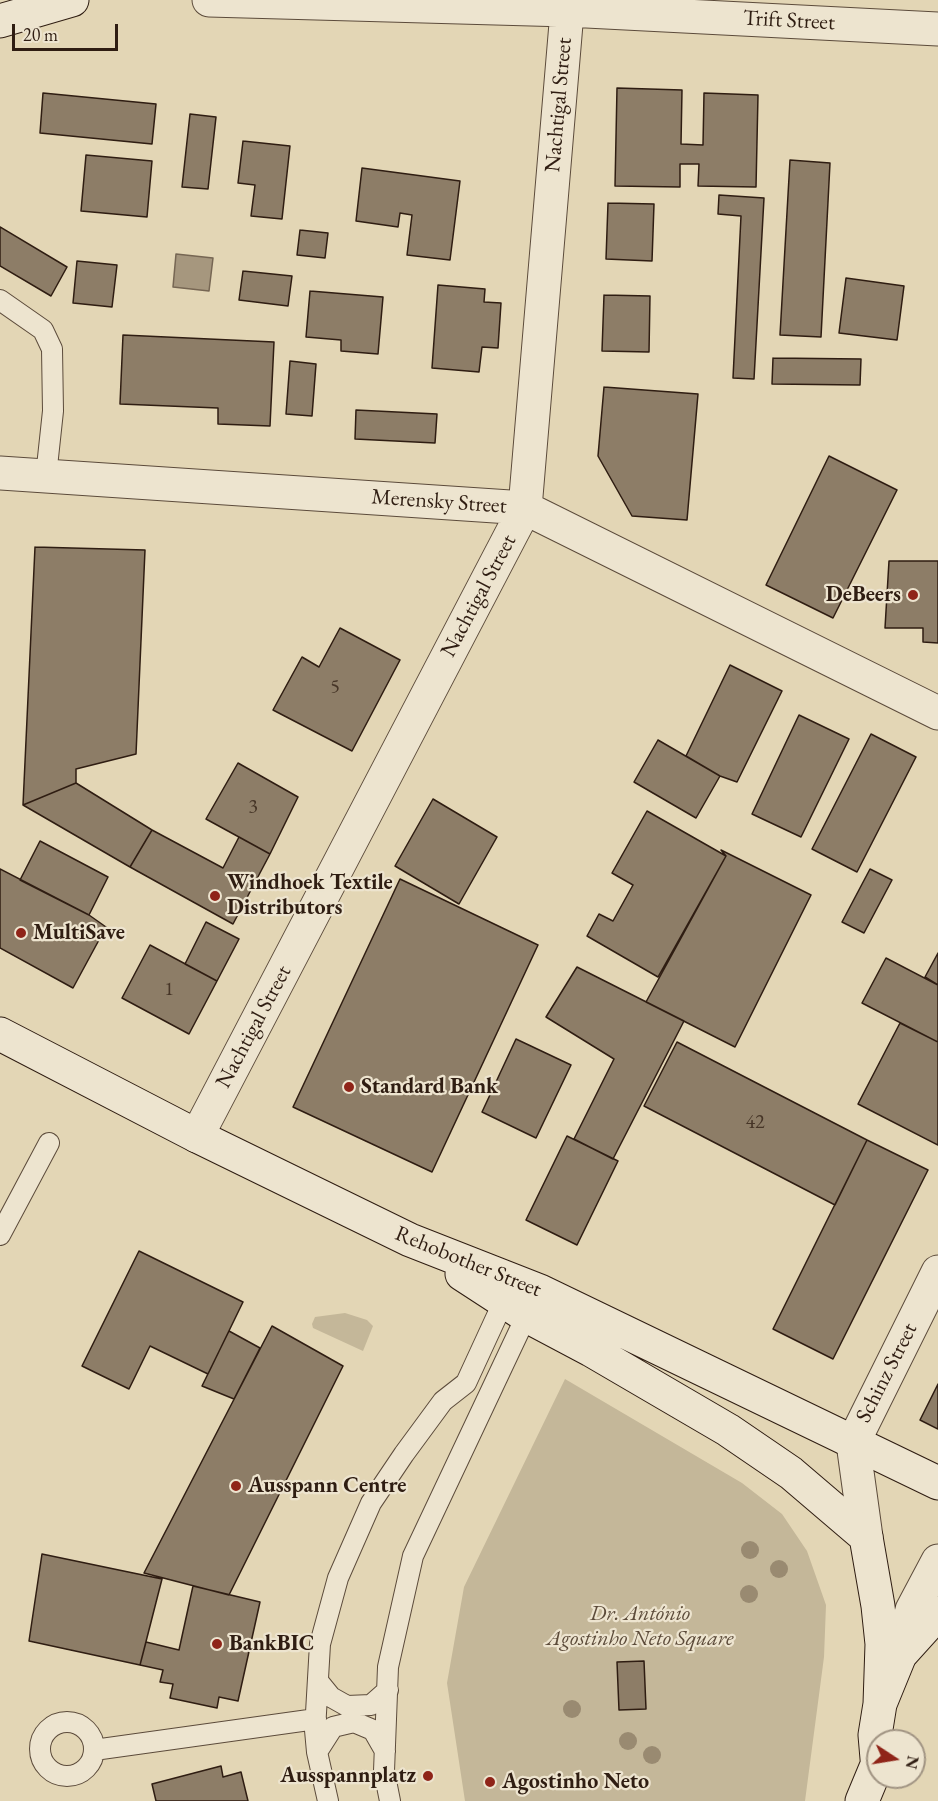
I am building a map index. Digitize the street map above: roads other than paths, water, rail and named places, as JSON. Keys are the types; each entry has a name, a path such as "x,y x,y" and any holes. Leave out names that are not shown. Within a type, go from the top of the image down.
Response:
{"street":[{"path":"0,21 72,0"},
{"name":"Trift Street","path":"209,0 567,5 938,29"},
{"name":"Nachtigal Street","path":"197,1136 525,508 567,5"},
{"name":"Merensky Street","path":"0,473 525,508 938,713"},
{"name":"Rehobother Street","path":"0,1034 197,1136 411,1240 520,1297 853,1443 938,1483"},
{"name":"Schinz Street","path":"853,1443 938,1272"},
{"path":"520,1297 591,1350 728,1430 791,1473 866,1537"},
{"path":"853,1443 881,1635 880,1704 876,1729"},
{"path":"880,1704 900,1655 912,1610 938,1561"},
{"path":"900,1655 938,1613"}],"lane":[{"path":"0,300 43,330 52,350 53,411 46,476"},
{"path":"0,1234 49,1143"},
{"path":"328,1801 317,1752 316,1719 320,1644 338,1578 371,1503 443,1401 466,1383 520,1297"},
{"path":"390,1801 384,1771 388,1667 413,1556 520,1297"},
{"path":"318,1681 332,1697 348,1706 371,1705 388,1690"},
{"path":"94,1750 316,1719"},
{"path":"317,1752 333,1727 354,1722 373,1730 386,1752"}],"place":[{"name":"DeBeers","path":"913,595"},
{"name":"Windhoek Textile Distributors","path":"215,896"},
{"name":"MultiSave","path":"21,933"},
{"name":"Standard Bank","path":"349,1087"},
{"name":"Ausspann Centre","path":"236,1486"},
{"name":"BankBIC","path":"217,1644"},
{"name":"Ausspannplatz","path":"428,1776"},
{"name":"Agostinho Neto","path":"490,1782"}],"park label":[{"name":"Dr. António Agostinho Neto Square","path":"640,1626"}]}
